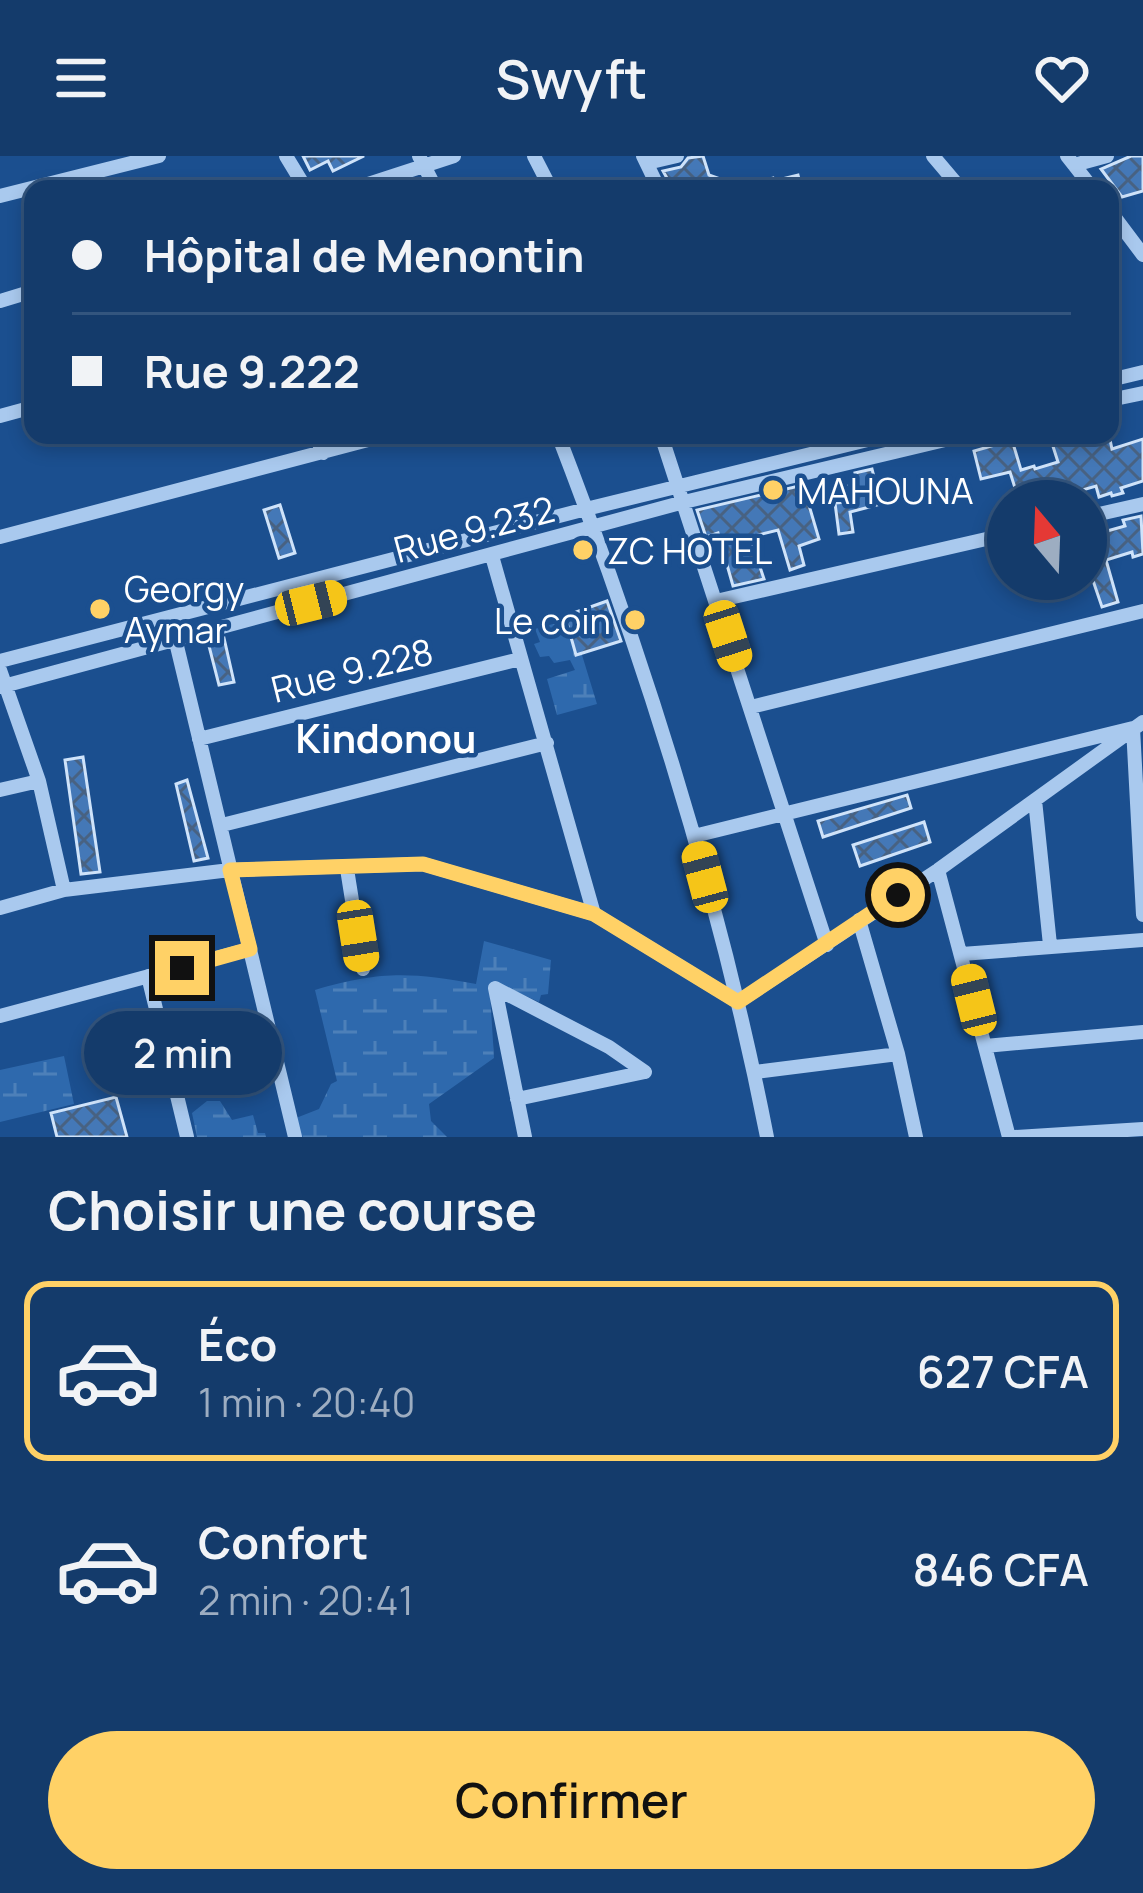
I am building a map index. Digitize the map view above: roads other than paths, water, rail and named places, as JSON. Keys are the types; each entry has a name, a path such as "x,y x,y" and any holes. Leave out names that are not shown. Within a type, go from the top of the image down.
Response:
{"street":[{"path":"64,180 159,156"},
{"path":"375,180 421,161 454,156"},
{"path":"645,160 677,156"},
{"path":"933,156 953,180"},
{"path":"1071,161 1106,156"},
{"path":"1138,238 1143,255"},
{"path":"319,444 323,453"},
{"path":"0,537 355,444"},
{"path":"561,444 648,683 694,836 738,1002 767,1137"},
{"path":"665,444 827,945"},
{"name":"Rue 9.232","path":"3,686 593,528 682,494 857,444"},
{"name":"Rue 9.232","path":"0,665 586,508 682,494 923,444"},
{"path":"1107,512 1143,504"},
{"path":"716,601 987,539"},
{"path":"492,556 594,914"},
{"path":"751,707 1143,611"},
{"path":"175,638 295,1137"},
{"name":"Rue 9.228","path":"199,739 520,659"},
{"path":"0,665 3,686 39,781 64,890"},
{"path":"694,836 1138,725"},
{"path":"738,1002 938,870 1138,725"},
{"path":"1138,725 1143,915"},
{"path":"221,825 547,743"},
{"path":"0,790 39,781"},
{"path":"1035,800 1050,946"},
{"path":"0,908 64,890 230,870 423,864 594,914 738,1002"},
{"path":"347,869 363,969"},
{"path":"938,870 1012,1137 1143,1129"},
{"path":"859,920 898,1054 916,1137"},
{"path":"962,954 1143,940"},
{"path":"0,1016 250,949"},
{"path":"148,976 187,1137"},
{"path":"517,1099 645,1072 609,1047 495,988 517,1099 525,1137"},
{"path":"985,1046 1143,1032"},
{"path":"754,1072 898,1054"}],"place":[{"name":"MAHOUNA","path":"773,490"},
{"name":"ZC HOTEL","path":"583,550"},
{"name":"Georgy Aymar","path":"100,609"},
{"name":"Le coin","path":"635,620"}],"district":[{"name":"Kindonou","path":"386,738"}]}
